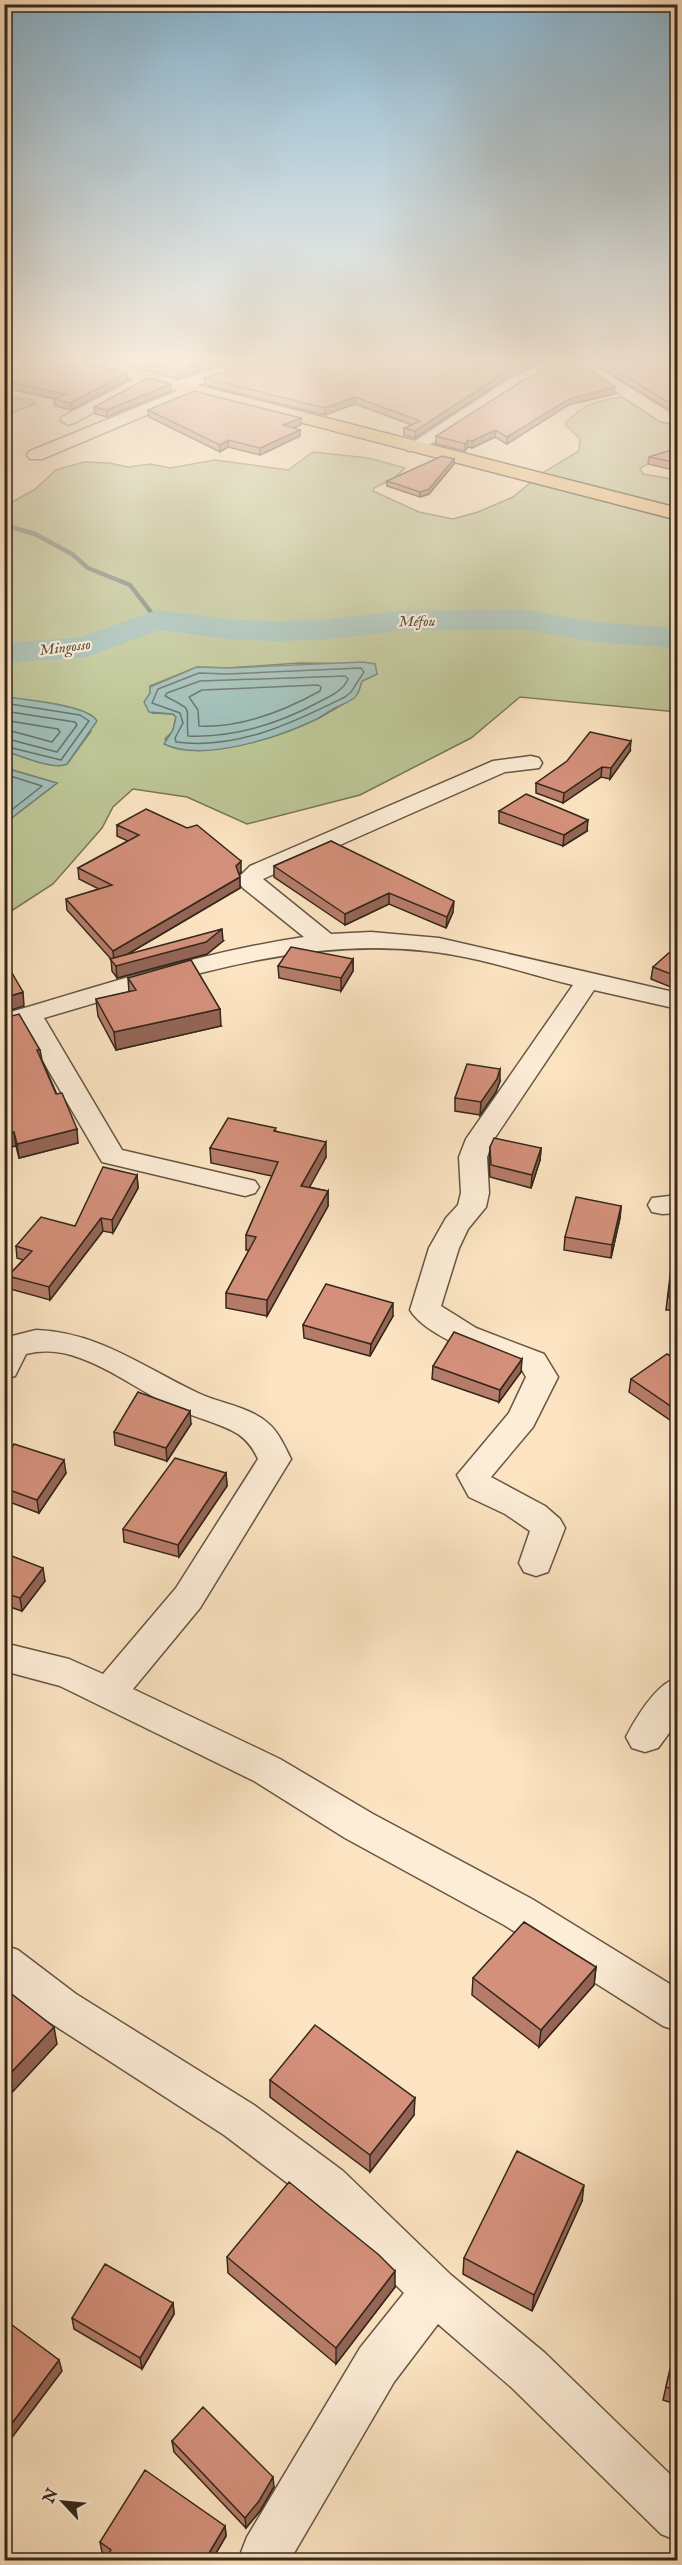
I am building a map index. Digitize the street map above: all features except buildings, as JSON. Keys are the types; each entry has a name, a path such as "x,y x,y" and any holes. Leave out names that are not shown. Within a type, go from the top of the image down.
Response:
{"main road":[{"path":"551,482 678,514"}],"street":[{"path":"324,941 252,883 251,877 258,871 501,766 531,763"},
{"path":"245,1187 111,1156 17,1019 157,976 240,955 324,941 359,939 426,943 678,1000"},
{"path":"536,1563 548,1528 531,1512 481,1488 474,1475 522,1419 542,1377 533,1362 465,1336 425,1310 444,1248 456,1225 472,1206 475,1193 473,1158 480,1139 588,981"},
{"path":"4,1368 14,1346 30,1340 60,1342 92,1351 186,1401 233,1418 250,1428 264,1438 275,1459 188,1598 108,1694"},
{"path":"4,1657 69,1674 267,1770 359,1826 518,1912 678,2012"},
{"path":"645,1737 678,1692"},
{"path":"4,1964 61,2007 239,2120 327,2186 435,2291 528,2370 678,2517"},
{"path":"265,2554 377,2365 435,2291"}],"green space":[{"path":"43,482 387,482 374,488 373,491 419,512 453,519 478,512 513,497 531,482 677,482 677,712 520,697 471,738 360,795 247,824 187,797 133,789 113,807 102,828 53,884 5,915 5,823 57,783 5,768 5,751 51,765 67,764 91,731 41,703 5,697 5,506 34,490","holes":["299,663 375,664 377,674 362,681 358,693 347,702 319,718 252,742 219,749 183,749 165,739 173,731 176,717 173,714 152,713 145,702 150,693 150,686 197,667 228,668"]}],"water":[{"path":"363,662 375,664 377,674 362,681 356,696 352,699 317,719 283,733 263,740 220,749 199,751 164,744 173,730 176,717 173,714 149,712 144,702 150,693 150,687 197,667 228,668"},
{"path":"5,697 69,707 91,715 97,721 67,764 61,766 45,764 5,751"},
{"path":"4,768 57,783 5,823"}],"waterway":[{"path":"4,525 35,534 72,554 88,568 130,585 157,620"},
{"name":"Méfou","path":"4,653 86,647 157,620 235,630 275,631 320,630 401,621 522,619 594,632 678,638"}],"water label":[{"name":"Mingosso","path":"65,647"}]}
